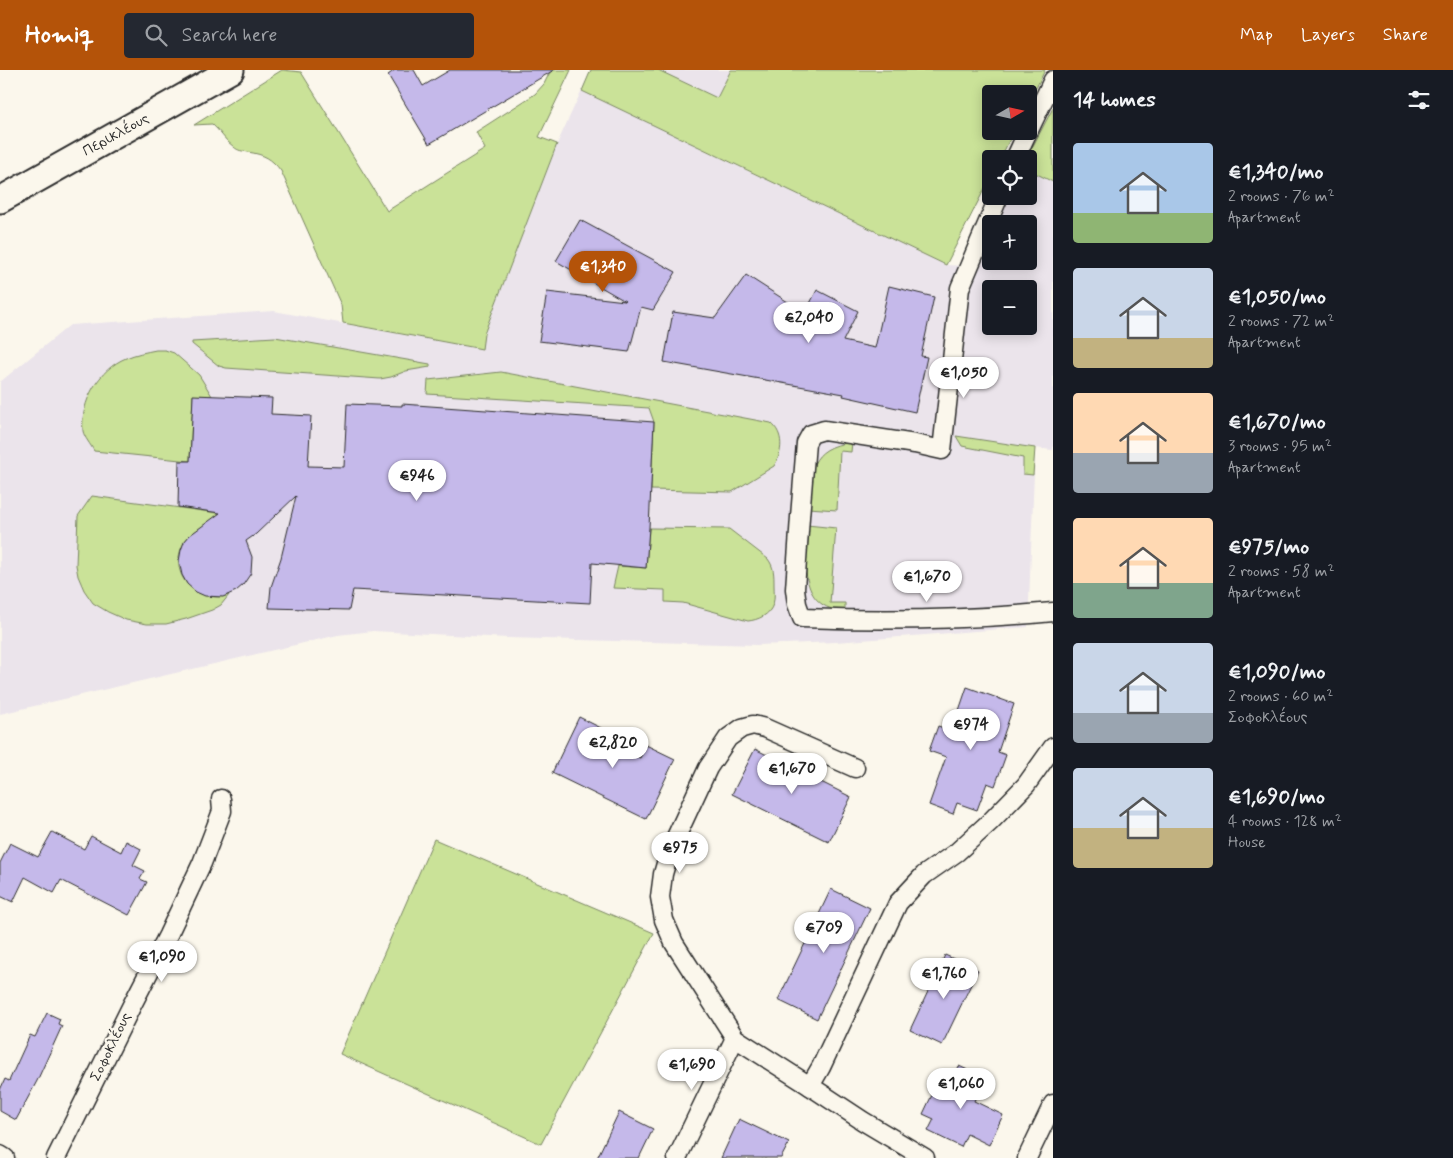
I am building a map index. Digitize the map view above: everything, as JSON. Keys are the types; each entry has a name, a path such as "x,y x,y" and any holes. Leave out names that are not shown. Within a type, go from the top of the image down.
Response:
{"street":[{"name":"Περικλέους","path":"0,200 231,70"},
{"path":"1038,111 1053,80"},
{"path":"995,205 960,288 942,450 824,430 811,434 806,443 795,589 797,604 802,618 902,620 1019,616 1053,612"},
{"path":"855,768 765,728 753,725 742,728 728,738 708,768 670,850 663,874 660,896 664,920 674,943 735,1038 863,1121 925,1158"},
{"path":"810,1086 821,1067 898,903 924,876 957,852 991,821 1026,785 1053,747"},
{"name":"Σοφοκλέους","path":"56,1158 202,863 222,812 220,799"},
{"path":"678,1158 735,1038"},
{"path":"1027,1158 1053,1104"},
{"path":"0,1155 5,1158"}],"shaded area":[{"path":"591,70 731,70 694,145 946,265 966,266 982,238 982,270 1037,270 1037,215 995,215 1001,205 1037,205 1037,174 1053,182 1053,450 1035,448 1028,627 836,642 758,645 508,638 373,631 338,635 0,714 0,382 70,325 274,311 481,349 484,334 557,144"}],"green space":[{"path":"282,70 301,72 387,211 485,149 476,132 535,94 544,84 551,70 571,70 539,137 557,144 484,334 482,349 343,323 341,305 281,171 267,158 236,148 212,124 194,125"},
{"path":"591,70 658,70 717,98 731,70 1045,70 1038,85 982,85 982,140 1010,140 1004,150 982,150 982,194 946,265 582,91"},
{"path":"1053,108 1053,182 1037,174 1037,150 1031,150 1036,140 1038,140 1038,136"},
{"path":"275,337 430,364 430,367 406,371 380,379 226,368 219,366 192,344 192,342"},
{"path":"156,350 174,353 199,375 212,396 193,396 190,461 94,451 83,431 85,409 93,388 107,370 116,363 133,355"},
{"path":"501,372 771,423 780,438 779,455 774,466 732,492 651,490 654,422 649,408 427,394 428,380"},
{"path":"956,436 1035,448 1033,475 1023,474 1023,458 962,446"},
{"path":"852,442 851,452 840,451 837,510 808,508 811,473 819,456 838,445"},
{"path":"92,496 218,513 221,517 188,537 179,555 179,566 182,576 196,591 217,597 229,595 221,605 212,610 166,624 147,624 126,620 93,603 84,590 76,565 78,516"},
{"path":"807,525 836,528 830,603 845,603 845,611 830,608 819,601 811,592 805,566"},
{"path":"649,528 729,529 768,559 773,568 774,602 769,611 763,616 748,621 683,603 665,602 665,590 613,588 618,566 646,568"},
{"path":"434,839 654,933 541,1144 340,1054"}],"building":[{"path":"395,70 414,70 423,86 450,70 554,70 429,144 388,75"},
{"path":"580,220 676,272 653,310 641,307 629,352 539,341 547,292 625,301 556,261"},
{"path":"746,275 805,313 817,290 858,311 843,341 875,348 889,286 934,297 921,356 927,357 915,412 843,396 844,394 664,362 673,312 715,318"},
{"path":"193,395 272,398 271,414 311,416 308,466 344,467 347,404 402,406 402,404 654,422 646,568 592,563 590,603 353,590 349,610 269,608 271,587 281,558 296,496 246,541 252,557 251,573 243,585 236,591 223,597 205,596 196,592 187,584 182,575 179,561 184,542 190,535 220,513 178,507 179,461 190,461"},
{"path":"967,687 1014,704 998,752 1006,755 995,786 987,783 977,810 957,803 953,814 929,805 946,757 929,751 938,726 952,731"},
{"path":"579,717 607,731 603,740 640,758 646,745 675,759 646,819 552,773"},
{"path":"755,749 851,797 829,842 732,794"},
{"path":"52,832 84,849 91,836 121,852 126,841 141,849 133,865 145,871 140,879 147,882 129,915 61,880 54,893 25,877 13,902 0,896 0,863 10,843 38,857"},
{"path":"831,889 870,908 817,1019 778,1000"},
{"path":"945,955 978,970 942,1045 910,1030"},
{"path":"47,1013 60,1019 58,1024 62,1026 37,1081 16,1120 0,1111 0,1090 5,1079 9,1081 30,1035 35,1037"},
{"path":"959,1066 985,1078 974,1101 1003,1115 989,1145 967,1134 961,1147 928,1131 934,1119 923,1114 941,1076 951,1081"},
{"path":"619,1112 653,1129 639,1158 597,1158"},
{"path":"739,1119 789,1143 781,1158 721,1158"}]}
